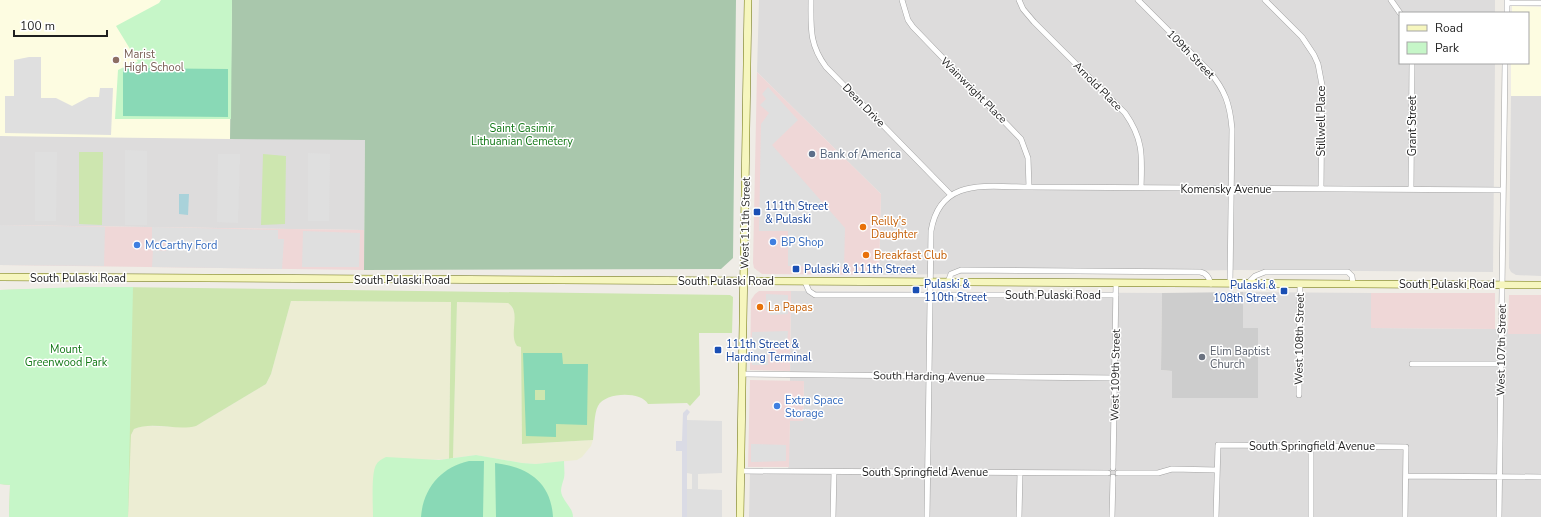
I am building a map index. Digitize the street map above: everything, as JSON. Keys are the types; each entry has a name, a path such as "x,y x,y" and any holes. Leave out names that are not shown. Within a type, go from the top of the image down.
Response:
{"main road":[{"name":"West 111th Street","path":"740,517 748,0"},
{"name":"South Pulaski Road","path":"0,278 1541,285"}],"street":[{"name":"Dean Drive","path":"811,0 812,34 816,51 820,59 826,67 951,195"},
{"name":"Wainwright Place","path":"902,0 908,20 912,27 1020,139 1028,158 1029,187"},
{"name":"Arnold Place","path":"1019,0 1023,9 1034,22 1125,113 1133,125 1139,139 1142,156 1141,188"},
{"name":"109th Street","path":"1138,0 1209,71 1218,82 1226,97 1232,129 1230,284"},
{"name":"Stillwell Place","path":"1265,0 1302,37 1314,54 1318,64 1322,85 1321,189"},
{"path":"1392,0 1399,12"},
{"path":"1506,12 1507,1 1541,3"},
{"name":"Grant Street","path":"1411,190 1412,64"},
{"name":"West 107th Street","path":"1499,517 1505,64"},
{"name":"Komensky Avenue","path":"951,195 965,189 980,187 1503,190"},
{"path":"927,517 931,232 933,218 942,204 951,195"},
{"path":"948,282 954,271 969,270 1200,272 1208,276 1211,284"},
{"path":"1247,284 1255,276 1265,272 1348,272 1352,276 1353,284"},
{"name":"South Pulaski Road","path":"805,282 809,291 815,295 1116,295"},
{"name":"West 109th Street","path":"1113,468 1116,283"},
{"name":"West 108th Street","path":"1298,395 1300,284"},
{"path":"1412,364 1501,364"},
{"name":"South Harding Avenue","path":"742,374 1115,378"},
{"name":"South Springfield Avenue","path":"1217,470 1218,446 1406,447 1406,476"},
{"path":"1311,517 1312,446"},
{"path":"1113,477 1109,476 1109,470 1113,468 1116,469 1118,473"},
{"path":"1113,477 1116,477 1118,473 1158,473 1172,469 1217,470 1216,517"},
{"name":"South Springfield Avenue","path":"741,471 1108,473"},
{"path":"833,517 834,472"},
{"path":"1019,517 1020,473"},
{"path":"1405,517 1406,476 1541,476"},
{"path":"1112,517 1113,477"}],"shaded area":[{"name":"Marist High School","path":"0,0 232,0 230,139 0,136"},
{"path":"759,0 1495,0 1495,12 1399,12 1399,64 1495,64 1493,272 1239,270 879,275 881,194 757,72"},
{"path":"1512,6 1541,7 1541,96 1511,96 1511,64 1529,64 1529,12 1512,12"},
{"path":"29,57 41,57 41,98 56,98 72,106 89,97 99,97 100,88 113,88 111,135 5,133 5,96 14,96 14,60"},
{"path":"757,72 881,194 879,275 762,274 754,268"},
{"path":"768,87 798,120 772,145 845,228 844,267 788,266 788,231 759,231 761,124 769,113 760,105 766,99 762,94"},
{"path":"1511,96 1541,96 1541,276 1516,275 1511,272 1509,268"},
{"path":"0,136 365,140 364,230 0,225"},
{"path":"125,150 147,151 147,225 125,225"},
{"path":"35,152 57,152 56,221 35,221"},
{"path":"308,153 330,154 329,221 308,221"},
{"path":"218,154 240,154 238,223 217,222"},
{"path":"0,225 364,230 364,270 0,265"},
{"path":"0,225 105,227 104,266 0,265"},
{"path":"152,227 278,230 278,239 284,239 282,269 152,267 153,250 166,251 166,242 152,241"},
{"path":"303,231 360,233 359,267 302,267"},
{"path":"759,291 791,291 790,371 750,370 751,300"},
{"path":"791,291 1162,293 1161,370 1172,371 1172,397 1258,328 1243,328 1243,292 1371,293 1371,328 1508,329 1508,334 1541,334 1541,517 749,517 750,472 788,472 790,421 803,421 804,381 790,381"},
{"path":"1243,292 1243,328 1258,328 1258,398 1172,398 1172,371 1161,370 1162,293"},
{"path":"1371,293 1495,293 1495,329 1371,328"},
{"path":"766,294 788,295 788,314 770,315 770,311 766,311"},
{"path":"1509,295 1541,295 1541,334 1508,334"},
{"path":"291,301 451,302 449,459 427,460 375,467 373,517 128,517 131,435 134,429 143,426 185,427 201,423 266,384 271,374"},
{"path":"457,302 510,304 514,311 521,347 522,444 593,440 591,446 582,457 577,460 537,464 522,463 476,455 453,458"},
{"path":"788,331 787,344 769,344 768,365 752,365 752,332"},
{"path":"750,380 804,381 803,421 790,421 789,467 748,467"},
{"path":"687,409 690,412 687,416 687,517 682,517 682,451 676,451 676,441 682,441 683,413"},
{"path":"687,420 722,421 722,473 698,474 698,489 722,490 722,517 687,517 687,489 692,489 692,474 687,473"},
{"path":"751,444 786,445 786,461 751,462"}],"green space":[{"path":"161,0 232,0 231,119 115,119 118,70 132,63 138,62 116,26 159,3"},
{"name":"Saint Casimir Lithuanian Cemetery","path":"232,0 736,0 733,258 721,269 364,270 365,140 230,139"},
{"path":"123,68 228,69 228,117 123,116"},
{"path":"79,152 103,152 102,225 79,224"},
{"path":"263,154 286,156 285,224 261,225"},
{"path":"116,287 730,295 733,297 732,333 699,333 700,395 690,406 687,403 648,404 644,400 631,395 615,396 602,401 598,406 595,417 593,440 522,444 521,347 517,346 515,341 515,317 512,307 508,303 457,302 453,458 449,459 451,302 291,301 271,374 266,384 196,426 149,426 134,429 131,435 128,517 9,517 10,485 0,484 0,290"},
{"name":"Mount Greenwood Park","path":"133,287 128,517 9,517 10,485 0,484 0,290"},
{"path":"523,353 562,353 563,364 588,364 587,425 556,424 556,437 526,436","holes":["535,390 545,390 545,400 535,400"]},
{"path":"476,455 536,464 564,461 564,476 561,491 563,498 573,513 573,517 373,517 373,475 376,465 382,459 386,457 439,460"},
{"path":"469,461 484,461 483,517 421,517 425,497 435,481 450,468"},
{"path":"495,463 518,468 536,478 548,494 553,517 496,517"}],"water":[{"path":"179,194 189,194 188,215 179,214"}],"place":[{"name":"Marist High School","path":"116,60"},
{"name":"Bank of America","path":"812,154"},
{"name":"111th Street & Pulaski","path":"757,212"},
{"name":"Reilly's Daughter","path":"863,227"},
{"name":"BP Shop","path":"773,242"},
{"name":"McCarthy Ford","path":"137,245"},
{"name":"Breakfast Club","path":"866,255"},
{"name":"Pulaski & 111th Street","path":"796,269"},
{"name":"Pulaski & 110th Street","path":"916,290"},
{"name":"Pulaski & 108th Street","path":"1284,291"},
{"name":"La Papas","path":"760,307"},
{"name":"111th Street & Harding Terminal","path":"718,350"},
{"name":"Elim Baptist Church","path":"1202,357"},
{"name":"Extra Space Storage","path":"777,406"}]}
